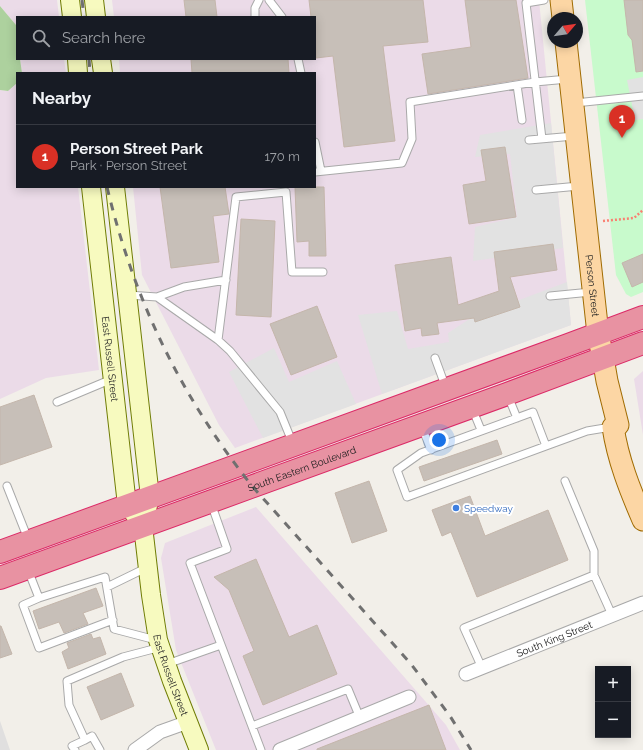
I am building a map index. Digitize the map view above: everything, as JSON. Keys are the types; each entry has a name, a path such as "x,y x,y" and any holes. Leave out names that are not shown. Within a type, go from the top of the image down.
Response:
{"highway":[{"path":"0,552 29,540 446,390 643,317"},
{"name":"South Eastern Boulevard","path":"0,578 507,394 643,343"}],"main road":[{"path":"70,0 72,16"},
{"path":"94,0 96,16"},
{"path":"561,0 562,12"},
{"name":"Person Street","path":"567,48 598,334 607,382 618,425 613,427 627,482 643,520"},
{"path":"77,60 78,72"},
{"path":"101,60 103,72"},
{"name":"East Russell Street","path":"91,188 127,505"},
{"name":"East Russell Street","path":"115,188 150,497 143,526 148,567 162,650 199,750"},
{"path":"127,505 143,526"}],"street":[{"name":"South King Street","path":"466,674 643,603"},
{"path":"280,750 409,698"},
{"path":"135,750 160,732 188,722"}],"lane":[{"path":"255,16 255,8 259,0"},
{"path":"269,0 281,16"},
{"path":"542,139 526,3 544,0"},
{"path":"298,60 301,72"},
{"path":"316,152 318,172 402,163 412,139 410,102 535,82 570,79"},
{"path":"517,85 522,120"},
{"path":"572,103 643,96"},
{"path":"529,140 576,136"},
{"path":"536,190 581,186"},
{"path":"218,340 236,197 286,190 292,272 323,272"},
{"path":"128,295 157,297 184,287 226,280"},
{"path":"550,296 593,292"},
{"path":"157,297 218,340 230,351 280,412 293,445"},
{"path":"435,358 446,390"},
{"path":"57,402 113,379"},
{"path":"507,394 517,418"},
{"path":"471,407 481,430"},
{"path":"546,446 533,412 421,453 397,470 407,497 546,446 586,431 613,427"},
{"path":"421,425 431,450"},
{"path":"565,481 594,551 594,575 612,615"},
{"path":"7,486 29,540"},
{"path":"210,501 227,549 190,563 261,750"},
{"path":"107,587 148,567"},
{"path":"27,568 39,598"},
{"path":"482,668 464,628 594,575"},
{"path":"113,620 39,648 24,605 39,598 105,577 113,620 114,629 162,650"},
{"path":"84,740 69,705 67,682 123,657 162,650 221,645"},
{"path":"252,726 348,689 360,718"},
{"path":"74,750 72,746 92,736 100,750"}],"path":[{"path":"586,223 634,218 643,210"}],"shaded area":[{"path":"0,0 57,0 59,16 16,16 16,25 0,6"},
{"path":"112,0 539,0 571,325 235,448 219,425 142,275 133,188 316,188 316,72 120,72 119,60 316,60 316,16 114,16"},
{"path":"20,60 64,60 66,72 22,72"},
{"path":"643,77 643,119 635,120 627,80"},
{"path":"16,84 16,188 78,188 99,370 46,378 0,399 0,90 8,91"},
{"path":"551,123 563,248 473,261 475,227 517,217 510,154 475,157 480,135"},
{"path":"567,282 571,325 382,394 358,315 397,311 408,349 449,342 448,333 471,318"},
{"path":"274,348 289,382 337,361 356,404 263,438 229,372"},
{"path":"643,371 643,435 634,379"},
{"path":"256,507 446,725 460,750 216,750 176,650 161,558 165,543"},
{"path":"0,721 10,750 0,750"}],"green space":[{"path":"585,0 643,0 643,292 631,297 626,294 616,275"},
{"path":"0,6 16,25 16,60 20,60 22,72 16,72 16,84 8,91 0,90"}],"building":[{"path":"184,0 215,0 217,16 186,16"},
{"path":"309,0 423,0 428,42 383,46 395,141 344,147 333,56 316,58 316,16 311,16"},
{"path":"465,0 516,0 528,78 428,94 422,54 471,47"},
{"path":"624,0 643,0 643,71 636,72 632,40 628,35"},
{"path":"191,60 288,60 289,72 192,72"},
{"path":"505,147 516,217 469,224 463,185 486,181 481,150"},
{"path":"324,187 326,256 309,256 309,241 297,242 295,188"},
{"path":"160,188 225,188 229,214 213,216 219,262 171,268"},
{"path":"241,219 275,221 271,317 236,315"},
{"path":"553,244 557,270 510,277 520,307 475,322 474,318 437,323 439,334 422,336 421,328 405,331 395,265 451,257 458,305 499,291 494,252"},
{"path":"643,254 643,282 632,287 622,263"},
{"path":"317,306 337,357 291,375 270,324"},
{"path":"34,395 52,447 0,465 0,407"},
{"path":"497,440 502,454 424,481 419,467"},
{"path":"369,481 387,531 352,543 335,493"},
{"path":"470,496 485,536 548,510 568,560 477,597 451,532 442,536 432,510"},
{"path":"256,559 289,637 317,625 337,674 263,705 243,656 254,651 229,590 214,577"},
{"path":"96,588 103,606 83,613 88,624 64,633 59,622 39,629 33,611"},
{"path":"0,626 12,654 0,658"},
{"path":"91,634 93,639 100,637 106,654 68,669 62,652 69,648 67,643"},
{"path":"121,673 134,706 101,720 87,687"},
{"path":"429,705 446,750 317,750 317,749"}],"railway":[{"path":"82,0 84,16"},
{"path":"89,60 90,72"},
{"path":"107,188 118,229 131,269 146,307 163,345 203,417 226,452 252,486 411,664 450,716 471,750"}],"place":[{"name":"Person Street Park","path":"622,138"},
{"name":"Speedway","path":"456,508"}]}
